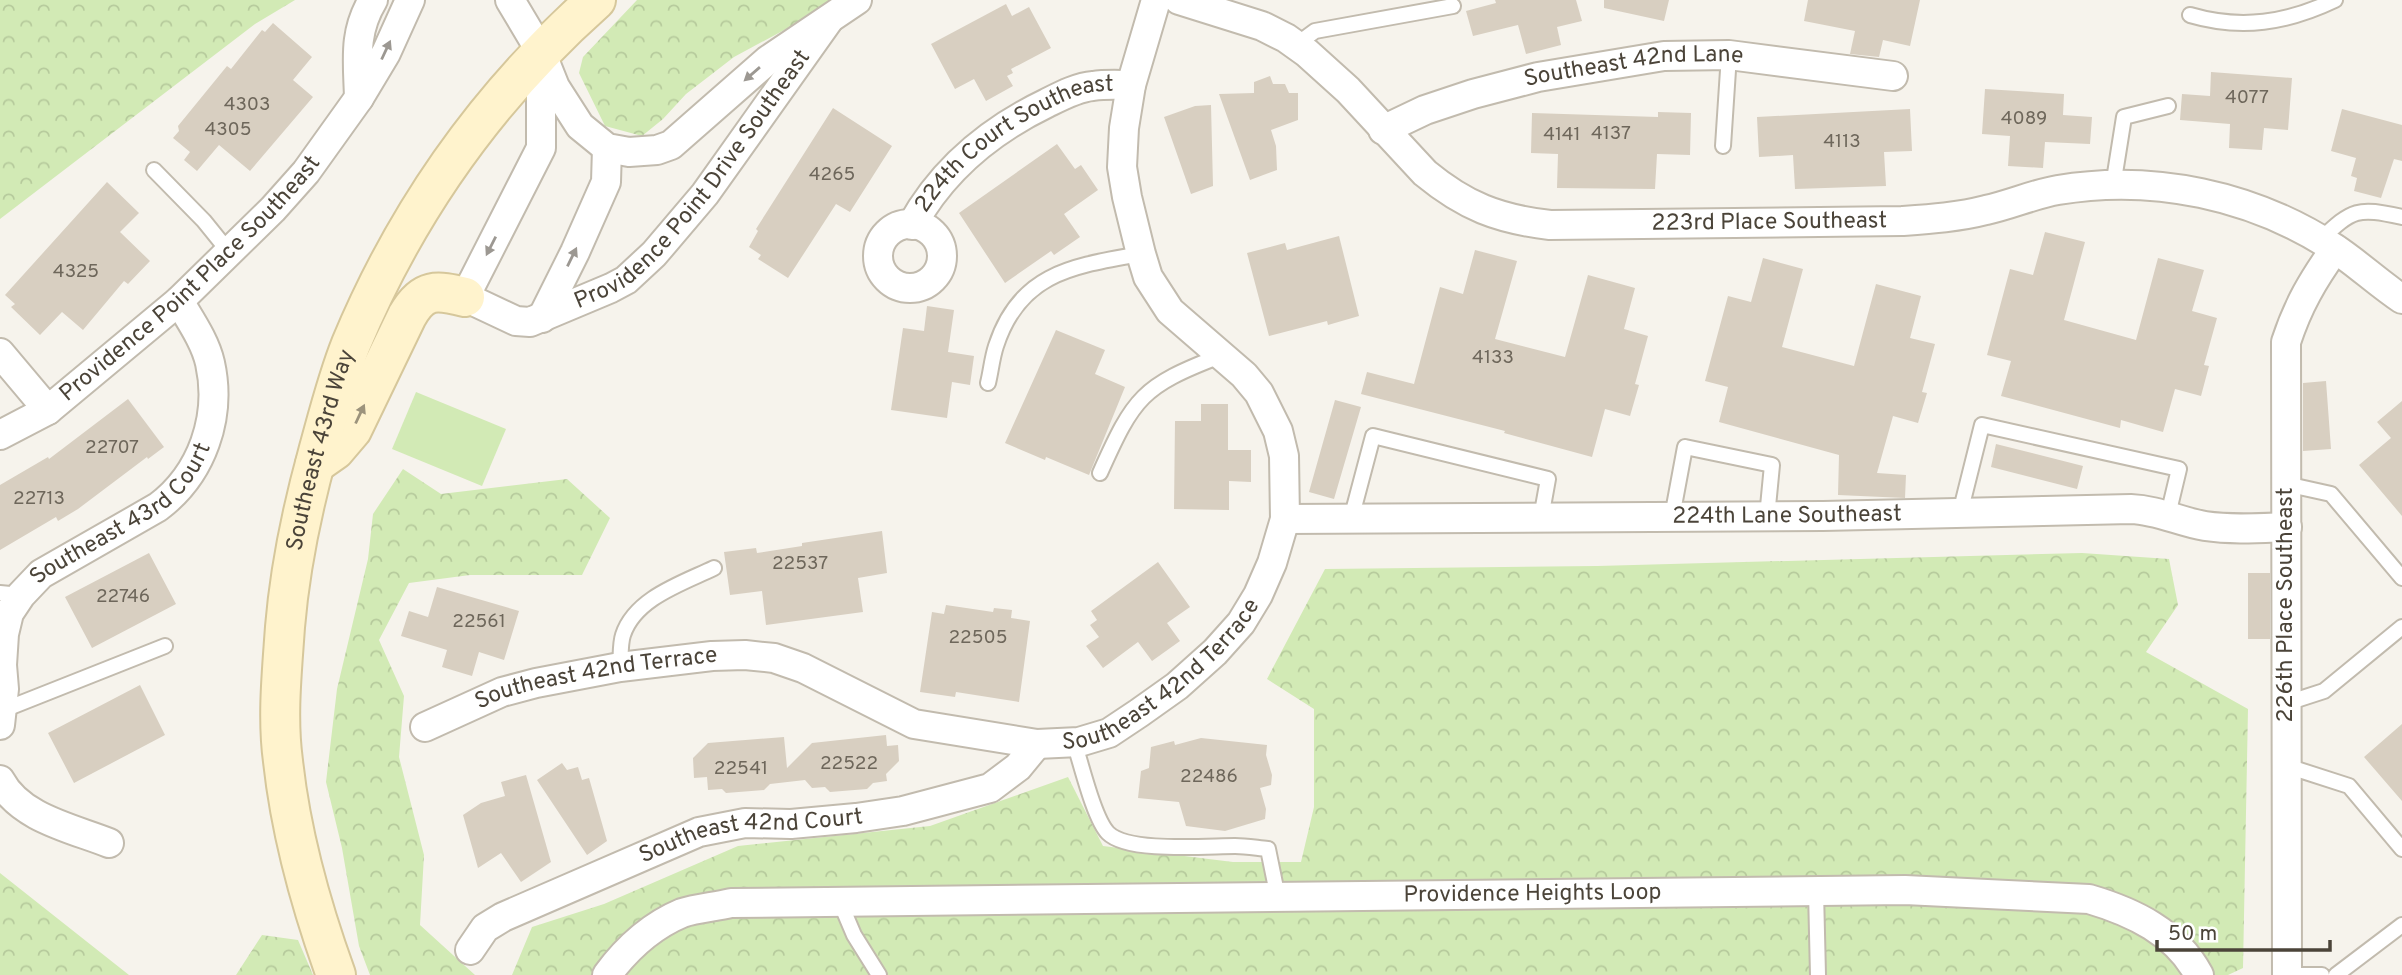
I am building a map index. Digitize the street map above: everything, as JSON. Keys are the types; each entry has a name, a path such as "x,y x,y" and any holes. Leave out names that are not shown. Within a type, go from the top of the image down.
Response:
{"main road":[{"name":"Southeast 43rd Way","path":"336,975 315,917 298,849 282,761 280,714 288,593 298,530 330,406 351,345 391,258 414,218 500,96 541,52 596,0"},
{"path":"315,464 335,450 352,430 417,300 434,292 465,297"}],"street":[{"path":"359,98 357,45 364,16 373,0"},
{"path":"510,0 541,52 555,87 580,126 607,148"},
{"name":"Providence Point Drive Southeast","path":"542,318 606,182 607,148 629,152 657,150 671,145 768,60 858,0"},
{"name":"Southeast 42nd Terrace","path":"425,727 502,692 536,683 620,667 712,656 745,655 774,658 835,683 914,724 1037,744 1074,742 1109,733 1177,686 1215,652 1241,623 1272,564 1285,519 1284,456 1278,431 1259,393 1244,375 1164,303 1148,277 1141,254 1126,197 1122,167 1124,128 1131,85 1156,0"},
{"name":"223rd Place Southeast","path":"1179,0 1262,26 1296,45 1341,83 1424,173 1458,198 1517,221 1550,225 1902,221 1983,211 2057,190 2167,186 2219,197 2279,218 2327,244 2402,299"},
{"name":"Providence Point Place Southeast","path":"0,435 48,410 179,301 273,209 306,172 359,98 386,53 403,2"},
{"name":"Providence Point Drive Southeast","path":"465,297 516,321 530,322 626,280 654,254 705,194 828,21"},
{"path":"541,52 541,149"},
{"name":"Southeast 42nd Lane","path":"1383,130 1437,106 1538,77 1664,56 1729,55 1893,76"},
{"name":"224th Court Southeast","path":"912,225 921,209 957,164 976,146 1016,118 1091,86 1131,85"},
{"path":"465,297 541,149 580,126"},
{"name":"226th Place Southeast","path":"2287,975 2286,342 2296,311 2327,244"},
{"name":"Southeast 43rd Court","path":"1,716 4,634 10,594 158,507 182,487 207,440 214,387 210,361 200,336 179,301"},
{"path":"0,353 48,410"},
{"name":"224th Lane Southeast","path":"1285,519 1768,517 2132,509 2149,510 2203,526 2287,527"},
{"name":"Southeast 42nd Court","path":"470,950 485,928 502,917 699,832 745,823 791,824 903,811 990,788 1018,767 1037,744"},
{"path":"0,780 15,800 28,810 109,843"},
{"name":"Providence Heights Loop","path":"607,975 624,952 652,929 684,913 731,904 1905,890 2089,899 2116,907 2160,930 2178,946 2199,975"}],"lane":[{"path":"2190,15 2215,22 2265,23 2315,10 2335,0"},
{"path":"1296,45 1315,31 1452,6"},
{"path":"1723,146 1729,55"},
{"path":"2113,186 2124,117 2168,106"},
{"path":"154,170 204,221 229,252"},
{"path":"2327,244 2342,219 2358,211 2377,211 2402,217"},
{"path":"988,383 995,346 1009,318 1037,284 1062,271 1141,254"},
{"path":"1100,473 1122,425 1148,391 1182,371 1220,356"},
{"path":"1960,513 1982,425 2179,469 2168,515"},
{"path":"1352,519 1373,436 1549,479 1541,518"},
{"path":"1672,517 1685,447 1772,465 1768,517"},
{"path":"2286,484 2331,494 2402,578"},
{"path":"620,667 623,635 642,608 658,596 714,568"},
{"path":"2287,702 2325,691 2402,627"},
{"path":"1,716 165,646"},
{"path":"1074,742 1097,813 1108,834 1131,843 1167,847 1239,846 1268,849 1278,898"},
{"path":"2287,766 2349,786 2402,849"},
{"path":"1816,891 1818,975"},
{"path":"840,902 854,935 879,975"},
{"path":"2336,975 2402,925"},
{"path":"2287,975 2322,975"}],"green space":[{"path":"0,0 295,0 255,24 0,219"},
{"path":"637,0 840,0 734,57 686,94 663,119 642,136 605,126 579,73 583,57"},
{"path":"416,392 506,429 482,486 392,449"},
{"path":"403,469 441,494 567,479 610,518 582,575 470,575 409,583 379,640 404,696 399,757 424,855 420,925 475,975 370,975 359,946 342,848 326,782 337,689 368,559 373,514"},
{"path":"2082,553 2169,559 2178,605 2146,652 2248,709 2243,968 2228,975 512,975 532,927 604,904 738,846 930,826 1068,777 1103,846 1233,862 1301,862 1314,807 1314,709 1267,679 1325,569 1597,566"},
{"path":"0,873 129,975 0,975"},
{"path":"262,935 298,940 313,975 236,975"}],"building":[{"path":"1495,0 1576,0 1582,21 1557,27 1561,45 1526,54 1518,25 1473,36 1466,11 1496,3"},
{"path":"1604,0 1669,0 1664,21 1604,8"},
{"path":"1808,0 1920,0 1910,46 1883,40 1879,57 1850,54 1855,31 1804,21"},
{"path":"1006,4 1012,16 1029,7 1051,48 1011,69 1013,73 1007,76 1013,86 986,101 974,79 955,89 931,44"},
{"path":"273,23 312,57 293,80 313,97 250,171 219,145 197,171 184,160 190,152 173,138 179,131 178,126 227,66 231,69 262,30 265,32"},
{"path":"2211,72 2292,78 2288,130 2264,128 2262,150 2229,148 2230,124 2180,120 2182,94 2210,96"},
{"path":"1270,76 1273,84 1285,84 1289,93 1298,93 1298,120 1271,130 1276,146 1277,170 1250,180 1219,94 1254,93 1254,82"},
{"path":"1985,89 2064,94 2063,115 2092,117 2090,144 2045,142 2043,168 2008,166 2010,136 1982,134"},
{"path":"1211,105 1213,186 1191,194 1164,117 1195,106"},
{"path":"833,108 892,146 850,212 836,204 788,278 758,259 761,255 749,247 758,231 756,229"},
{"path":"1910,109 1912,151 1884,152 1886,186 1795,189 1793,155 1759,157 1757,117"},
{"path":"2342,109 2402,125 2402,161 2394,159 2381,198 2354,191 2357,178 2351,176 2356,158 2331,151"},
{"path":"1658,112 1691,113 1690,155 1657,154 1655,189 1557,188 1558,154 1531,153 1532,113 1658,117"},
{"path":"1057,144 1075,169 1081,165 1098,190 1064,214 1080,237 1054,255 1051,251 1005,283 959,213"},
{"path":"107,182 139,213 120,232 150,261 128,284 124,281 83,330 62,312 40,335 11,307 15,304 5,295"},
{"path":"2045,232 2085,242 2064,320 2136,340 2158,258 2204,270 2192,311 2217,318 2204,365 2209,366 2201,396 2175,389 2163,432 2121,420 2120,428 2001,396 2011,361 1987,355 2010,269 2033,275"},
{"path":"1339,236 1359,316 1269,336 1247,253 1285,243 1287,250"},
{"path":"1475,250 1517,261 1495,339 1565,357 1588,275 1635,288 1624,329 1648,336 1635,384 1639,385 1630,416 1605,409 1592,457 1504,433 1505,431 1361,394 1367,372 1414,384 1440,287 1463,294"},
{"path":"1763,258 1803,269 1782,347 1854,366 1876,284 1921,296 1910,338 1935,344 1922,392 1927,393 1918,423 1893,416 1877,473 1906,475 1905,498 1838,495 1839,455 1719,422 1728,387 1705,381 1728,296 1751,302"},
{"path":"927,306 954,310 948,352 974,356 970,385 952,382 947,418 891,410 903,328 924,331"},
{"path":"1056,330 1105,350 1095,374 1125,387 1089,475 1005,443"},
{"path":"2326,381 2331,449 2303,451 2303,383"},
{"path":"128,399 164,447 78,509 58,521 56,517 0,550 0,485 48,457 49,459"},
{"path":"1335,400 1361,407 1334,499 1309,492"},
{"path":"2402,401 2402,516 2359,465 2391,438 2377,422"},
{"path":"1201,404 1228,404 1228,450 1251,450 1251,482 1229,481 1229,510 1174,509 1175,421 1201,421"},
{"path":"1996,444 2083,466 2077,489 1991,467"},
{"path":"882,531 887,573 858,578 863,612 766,625 762,591 730,595 724,552 756,548 757,553"},
{"path":"149,553 176,604 92,648 65,597"},
{"path":"1158,562 1190,607 1167,623 1180,641 1152,661 1138,642 1103,668 1086,646 1099,637 1090,625 1097,620 1091,611"},
{"path":"2248,573 2270,573 2270,639 2248,639"},
{"path":"437,587 519,611 504,660 479,652 472,676 442,667 447,650 401,636 409,611 428,617"},
{"path":"946,605 993,612 994,608 1012,610 1011,618 1030,621 1019,702 956,692 955,697 920,692 932,612 944,614"},
{"path":"140,685 165,735 74,783 48,733"},
{"path":"2402,724 2402,801 2364,757"},
{"path":"886,735 887,746 898,745 899,761 886,774 887,781 873,783 867,789 830,792 825,787 812,788 805,780 770,784 764,790 726,793 722,789 708,790 707,777 694,778 693,758 708,743 784,737 787,768 812,743"},
{"path":"1201,738 1267,745 1271,785 1260,788 1266,809 1265,819 1225,831 1186,826 1179,802 1138,798 1141,771 1149,768 1151,747 1174,741 1175,745"},
{"path":"562,763 567,770 578,767 582,780 589,778 607,841 587,855 537,780"},
{"path":"526,775 551,862 521,882 501,853 478,868 463,815 481,803 505,796 501,782"}]}
